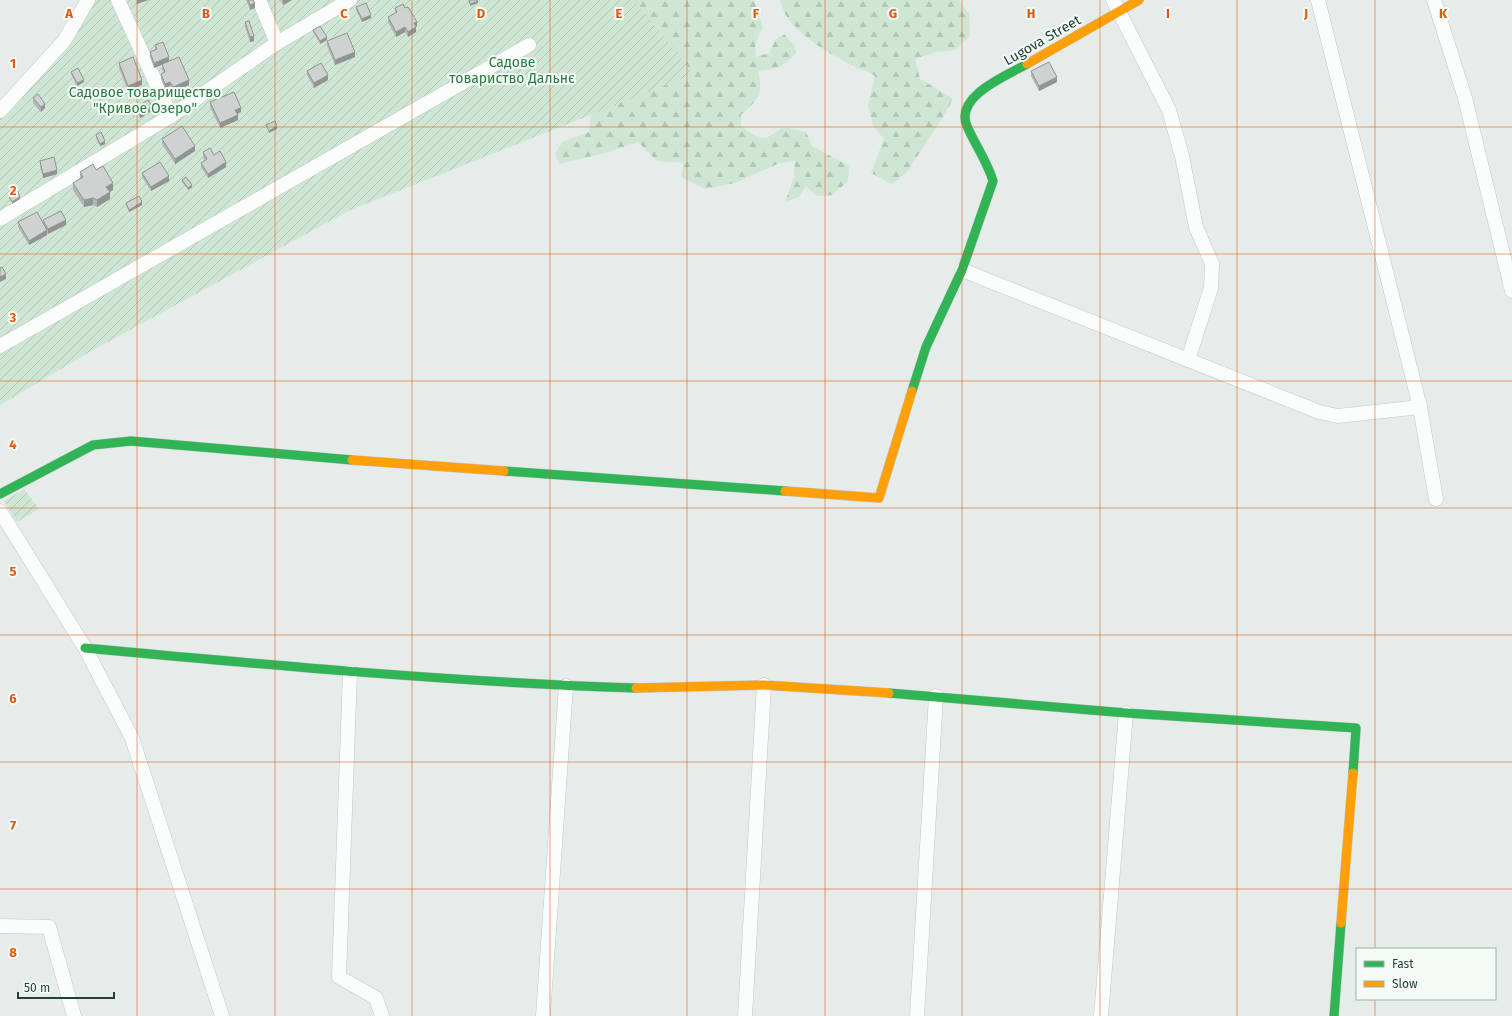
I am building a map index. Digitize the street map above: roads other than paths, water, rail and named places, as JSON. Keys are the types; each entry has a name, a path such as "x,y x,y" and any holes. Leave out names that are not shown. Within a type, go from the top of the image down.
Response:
{"street":[{"path":"0,111 64,41 88,0"},
{"path":"118,0 171,116"},
{"path":"259,0 277,43"},
{"path":"0,219 171,116 277,43 350,0"},
{"name":"Lugova Street","path":"962,270 994,182 989,167 966,124 966,108 978,92 1116,6 1139,0"},
{"path":"1318,0 1420,407 1436,499"},
{"path":"1434,0 1465,98 1512,291"},
{"path":"1116,6 1169,110 1182,156 1196,227 1212,264 1211,288 1188,360"},
{"path":"0,346 529,45"},
{"path":"0,494 93,446 131,441 317,458 879,498 926,348 962,270 1319,412 1338,416 1420,407"},
{"path":"0,511 85,648 132,738 222,1016"},
{"path":"85,648 350,672 566,686 656,689 764,685 936,696 1126,713 1356,728 1334,1016"},
{"path":"350,672 339,977 376,998 382,1016"},
{"path":"745,1016 764,685"},
{"path":"543,1016 566,686"},
{"path":"917,1016 936,696"},
{"path":"1101,1016 1126,713"},
{"path":"0,926 49,926 74,1016"}],"park label":[{"name":"Садове товариство Дальнє","path":"512,70"},
{"name":"Садовое товарищество \"Кривое Озеро\"","path":"145,100"}]}
